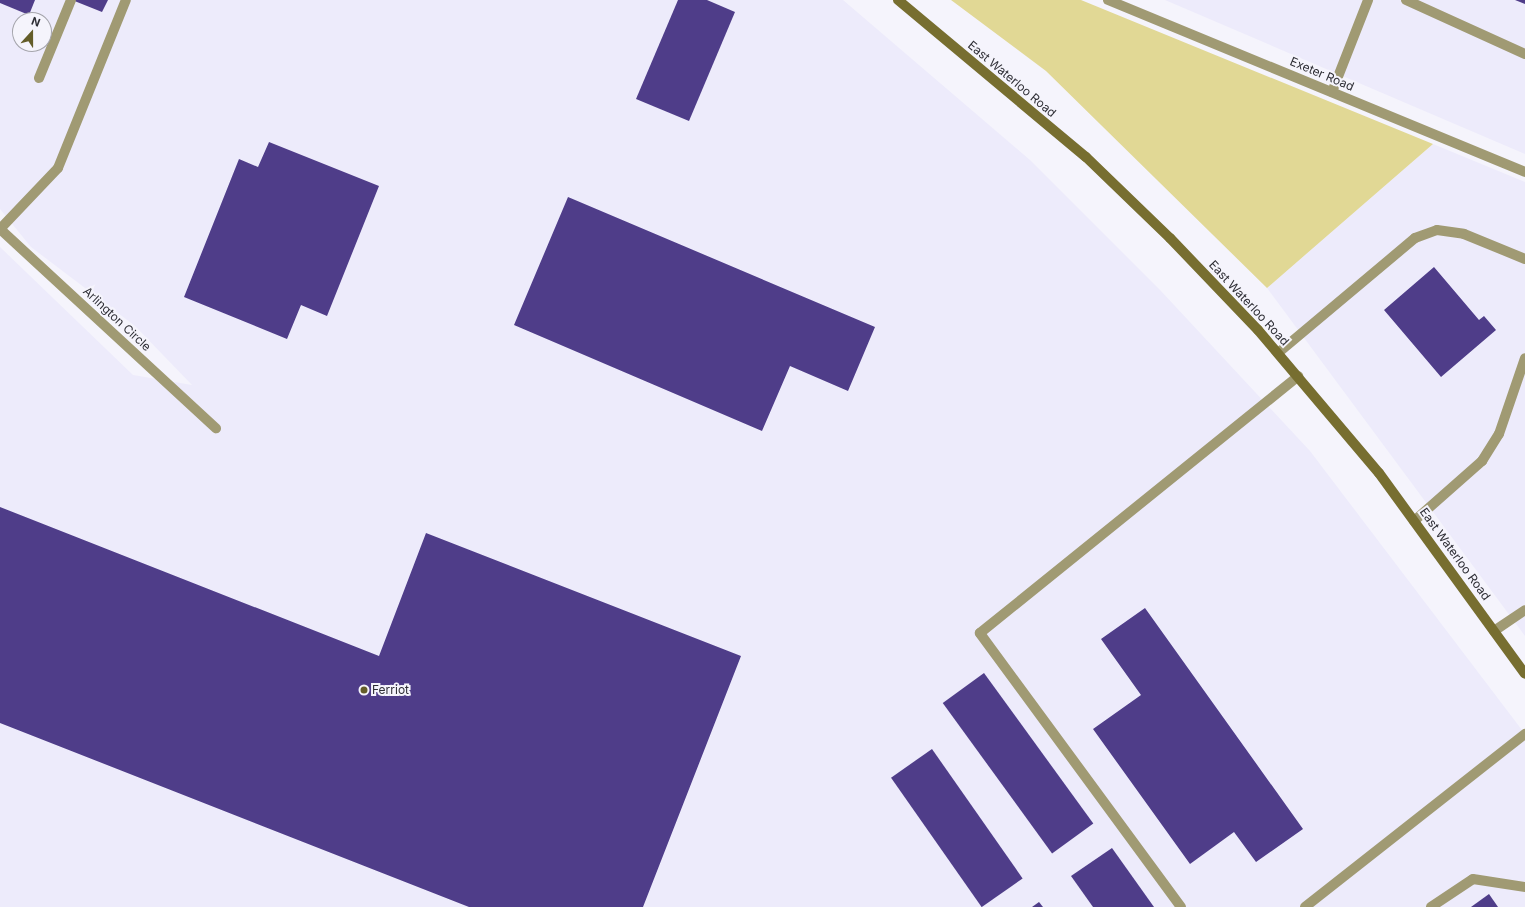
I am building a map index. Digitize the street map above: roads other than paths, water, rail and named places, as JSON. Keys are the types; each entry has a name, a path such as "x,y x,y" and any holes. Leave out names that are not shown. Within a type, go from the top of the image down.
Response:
{"main road":[{"name":"East Waterloo Road","path":"898,0 1086,157 1170,238 1278,354 1298,376 1414,521 1525,674"}],"street":[{"path":"39,78 71,0"},
{"path":"0,229 58,168 126,0"},
{"name":"Exeter Road","path":"1108,0 1525,172"},
{"path":"1332,92 1368,0"},
{"path":"1406,0 1525,54"},
{"name":"Arlington Circle","path":"0,229 216,428"},
{"path":"1278,354 1415,238 1437,230 1464,234 1525,259"},
{"path":"1414,521 1482,461 1499,434 1525,358"},
{"path":"1181,907 980,633 1298,376"},
{"path":"1494,631 1525,610"},
{"path":"1305,907 1525,734"},
{"path":"1431,907 1473,879 1525,887"}],"place":[{"name":"Ferriot","path":"364,690"}]}
